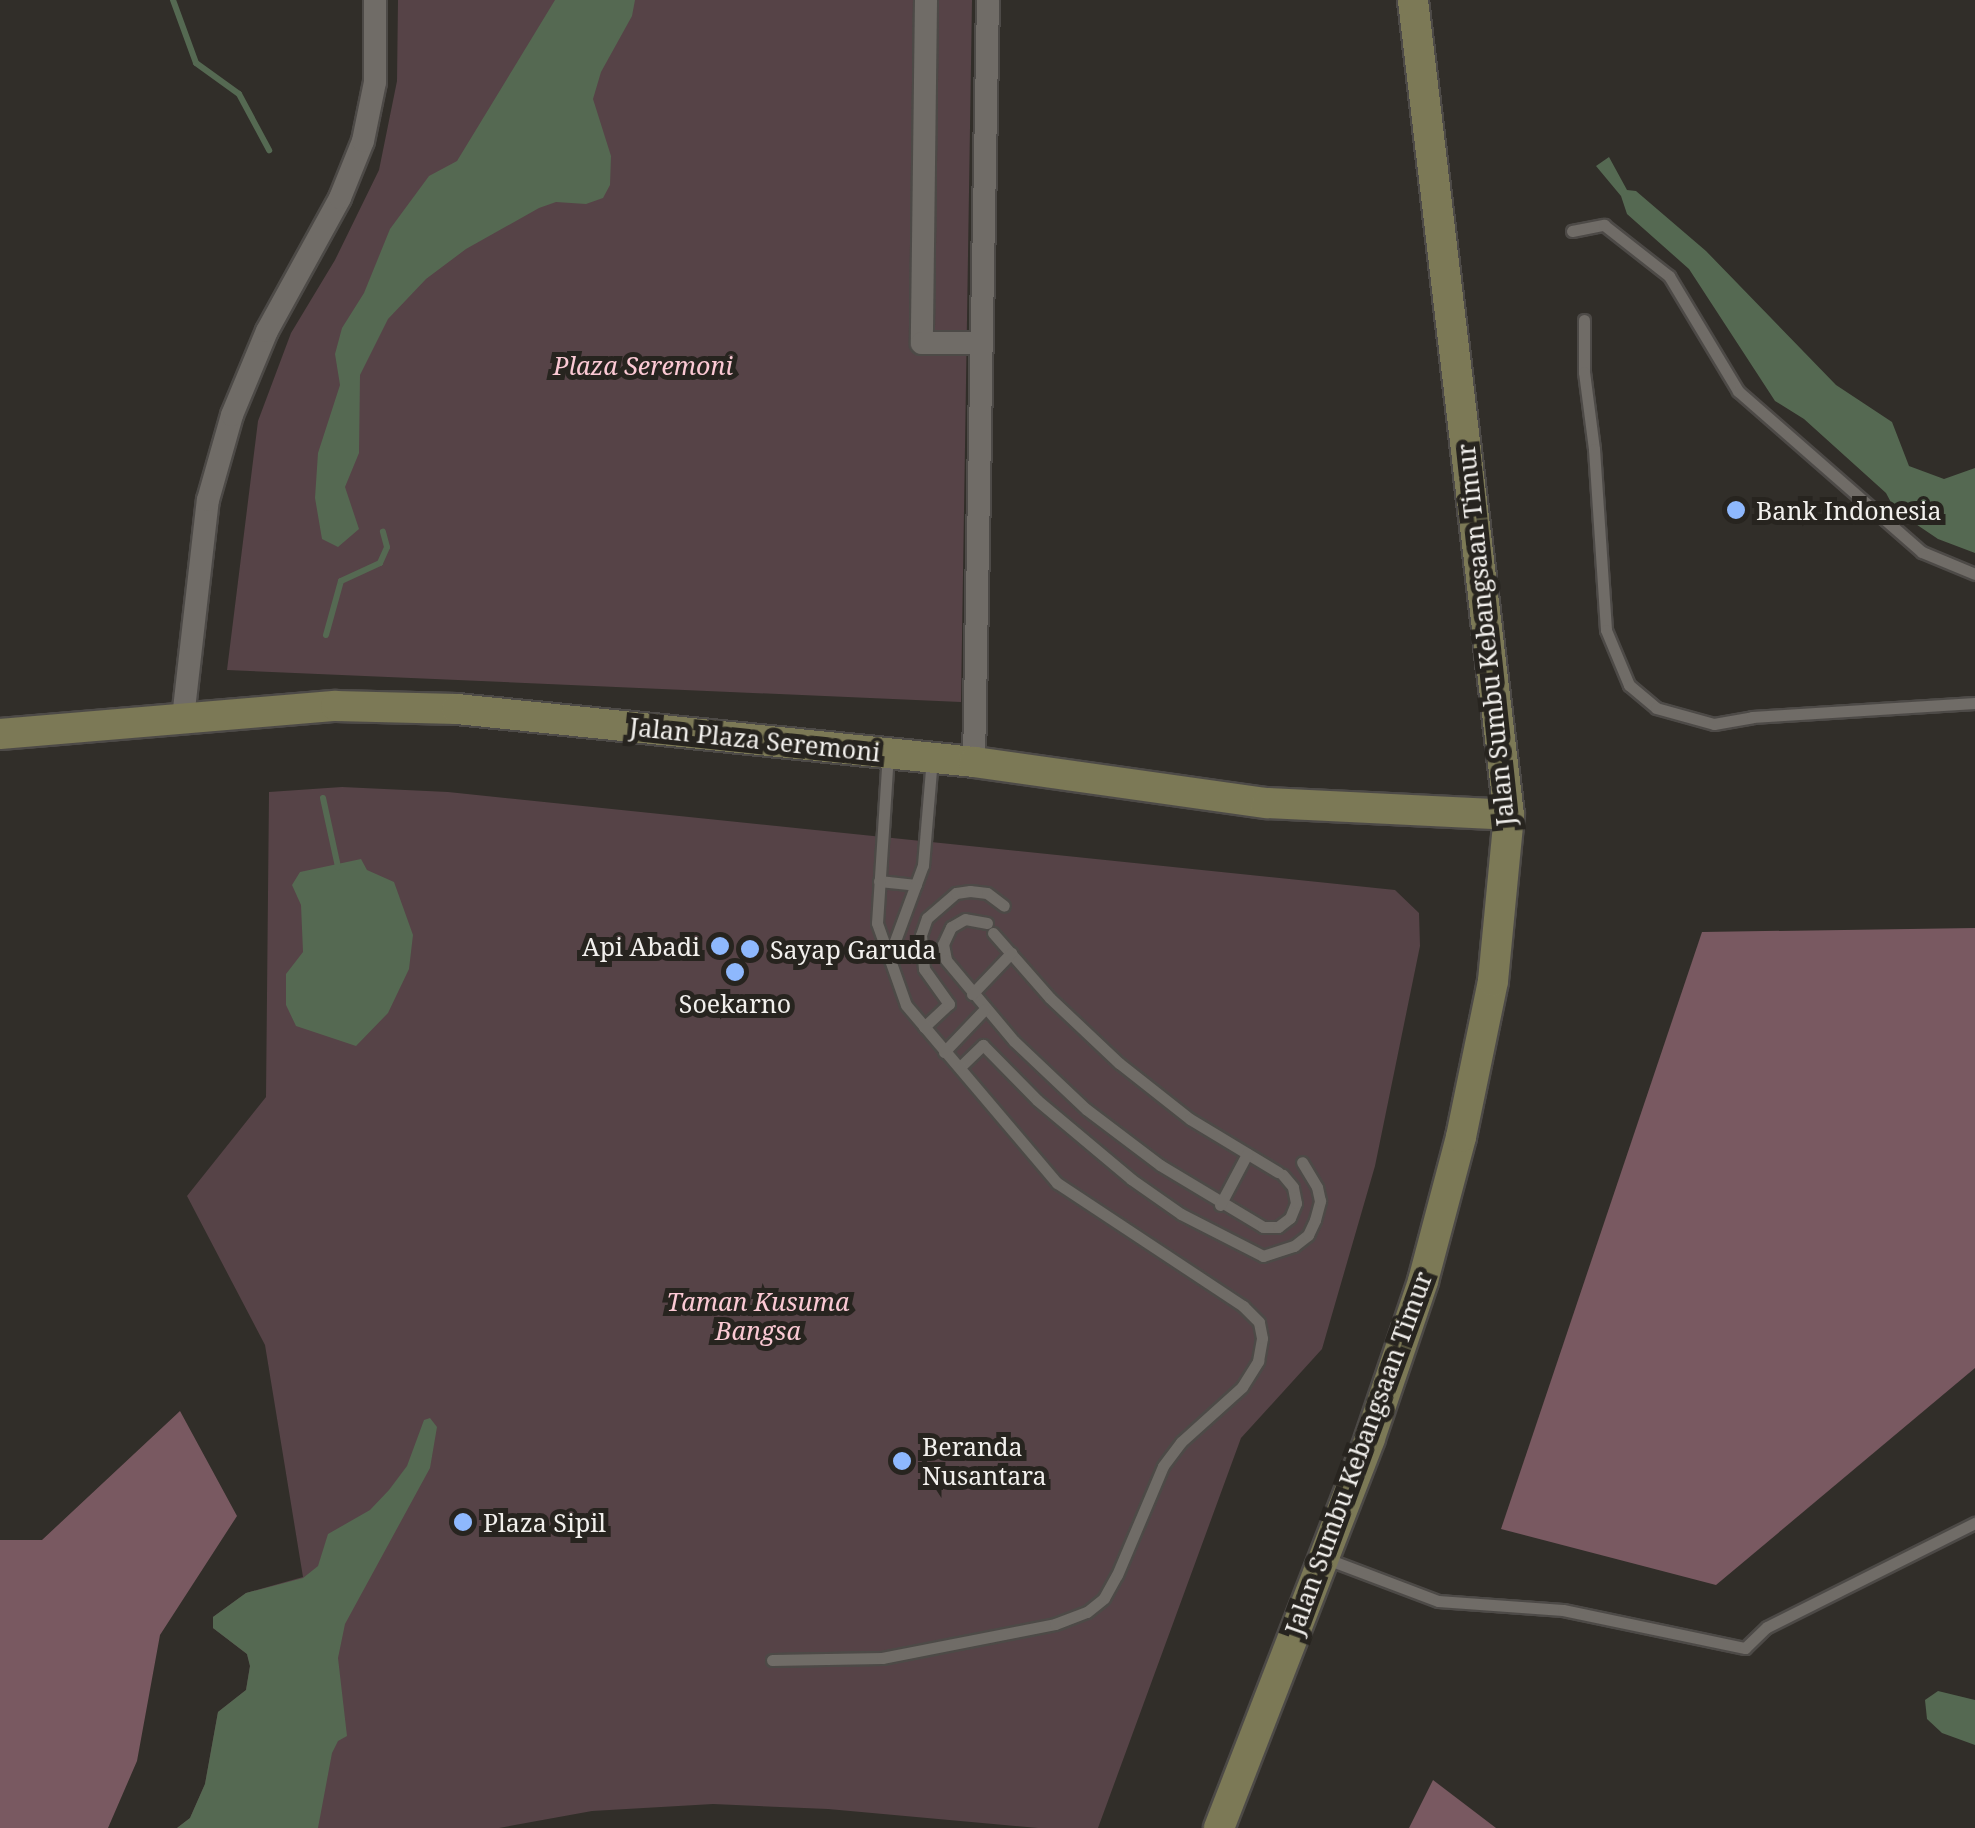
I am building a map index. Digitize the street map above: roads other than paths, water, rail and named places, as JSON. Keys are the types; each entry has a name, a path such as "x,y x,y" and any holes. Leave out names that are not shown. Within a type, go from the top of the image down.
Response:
{"street":[{"path":"183,718 208,500 232,415 267,331 340,198 364,141 375,82 375,0"},
{"path":"926,0 922,343 982,342"},
{"path":"974,762 988,0"},
{"name":"Jalan Sumbu Kebangsaan Timur","path":"1219,1828 1423,1282 1462,1136 1493,981 1509,815 1413,0"},
{"name":"Jalan Plaza Seremoni","path":"0,734 336,706 457,709 974,762 1267,803 1509,815"}],"lane":[{"path":"1572,231 1604,225 1668,276 1738,391 1922,552 1975,574"},
{"path":"1584,320 1584,372 1598,485 1606,630 1629,686 1656,708 1714,724 1752,716 1975,703"},
{"path":"772,1660 882,1658 1054,1624 1088,1612 1104,1598 1162,1466 1180,1442 1242,1386 1258,1361 1262,1338 1259,1322 1243,1306 1057,1183 906,1006 876,923 888,753"},
{"path":"889,957 923,865 932,758"},
{"path":"879,880 916,885"},
{"path":"924,1027 950,1004 924,969 921,934 927,918 956,893 970,890 987,893 1004,906"},
{"path":"966,920 990,928 1010,953 1050,998 1119,1062 1190,1119 1280,1174 1293,1187 1296,1203 1290,1218 1278,1227 1262,1227 1220,1205 1086,1109 984,1009 946,960 943,944 952,928 966,920"},
{"path":"972,994 1010,953"},
{"path":"944,1052 984,1009"},
{"path":"960,1067 983,1044 1036,1100 1131,1179 1181,1214 1263,1256 1294,1246 1308,1235 1315,1220 1317,1187 1302,1162"},
{"path":"1220,1205 1247,1154"},
{"path":"1323,1558 1438,1601 1563,1610 1745,1648 1768,1627 1975,1523"}],"waterway":[{"path":"173,0 196,63 239,94 269,150"},
{"path":"326,635 341,581 380,563 387,547 383,532"},
{"path":"323,798 338,867"}],"place":[{"name":"Bank Indonesia","path":"1736,510"},
{"name":"Api Abadi","path":"720,946"},
{"name":"Sayap Garuda","path":"750,949"},
{"name":"Soekarno","path":"735,972"},
{"name":"Beranda Nusantara","path":"902,1461"},
{"name":"Plaza Sipil","path":"463,1522"}],"park label":[{"name":"Plaza Seremoni","path":"643,365"},
{"name":"Taman Kusuma Bangsa","path":"758,1316"}]}
